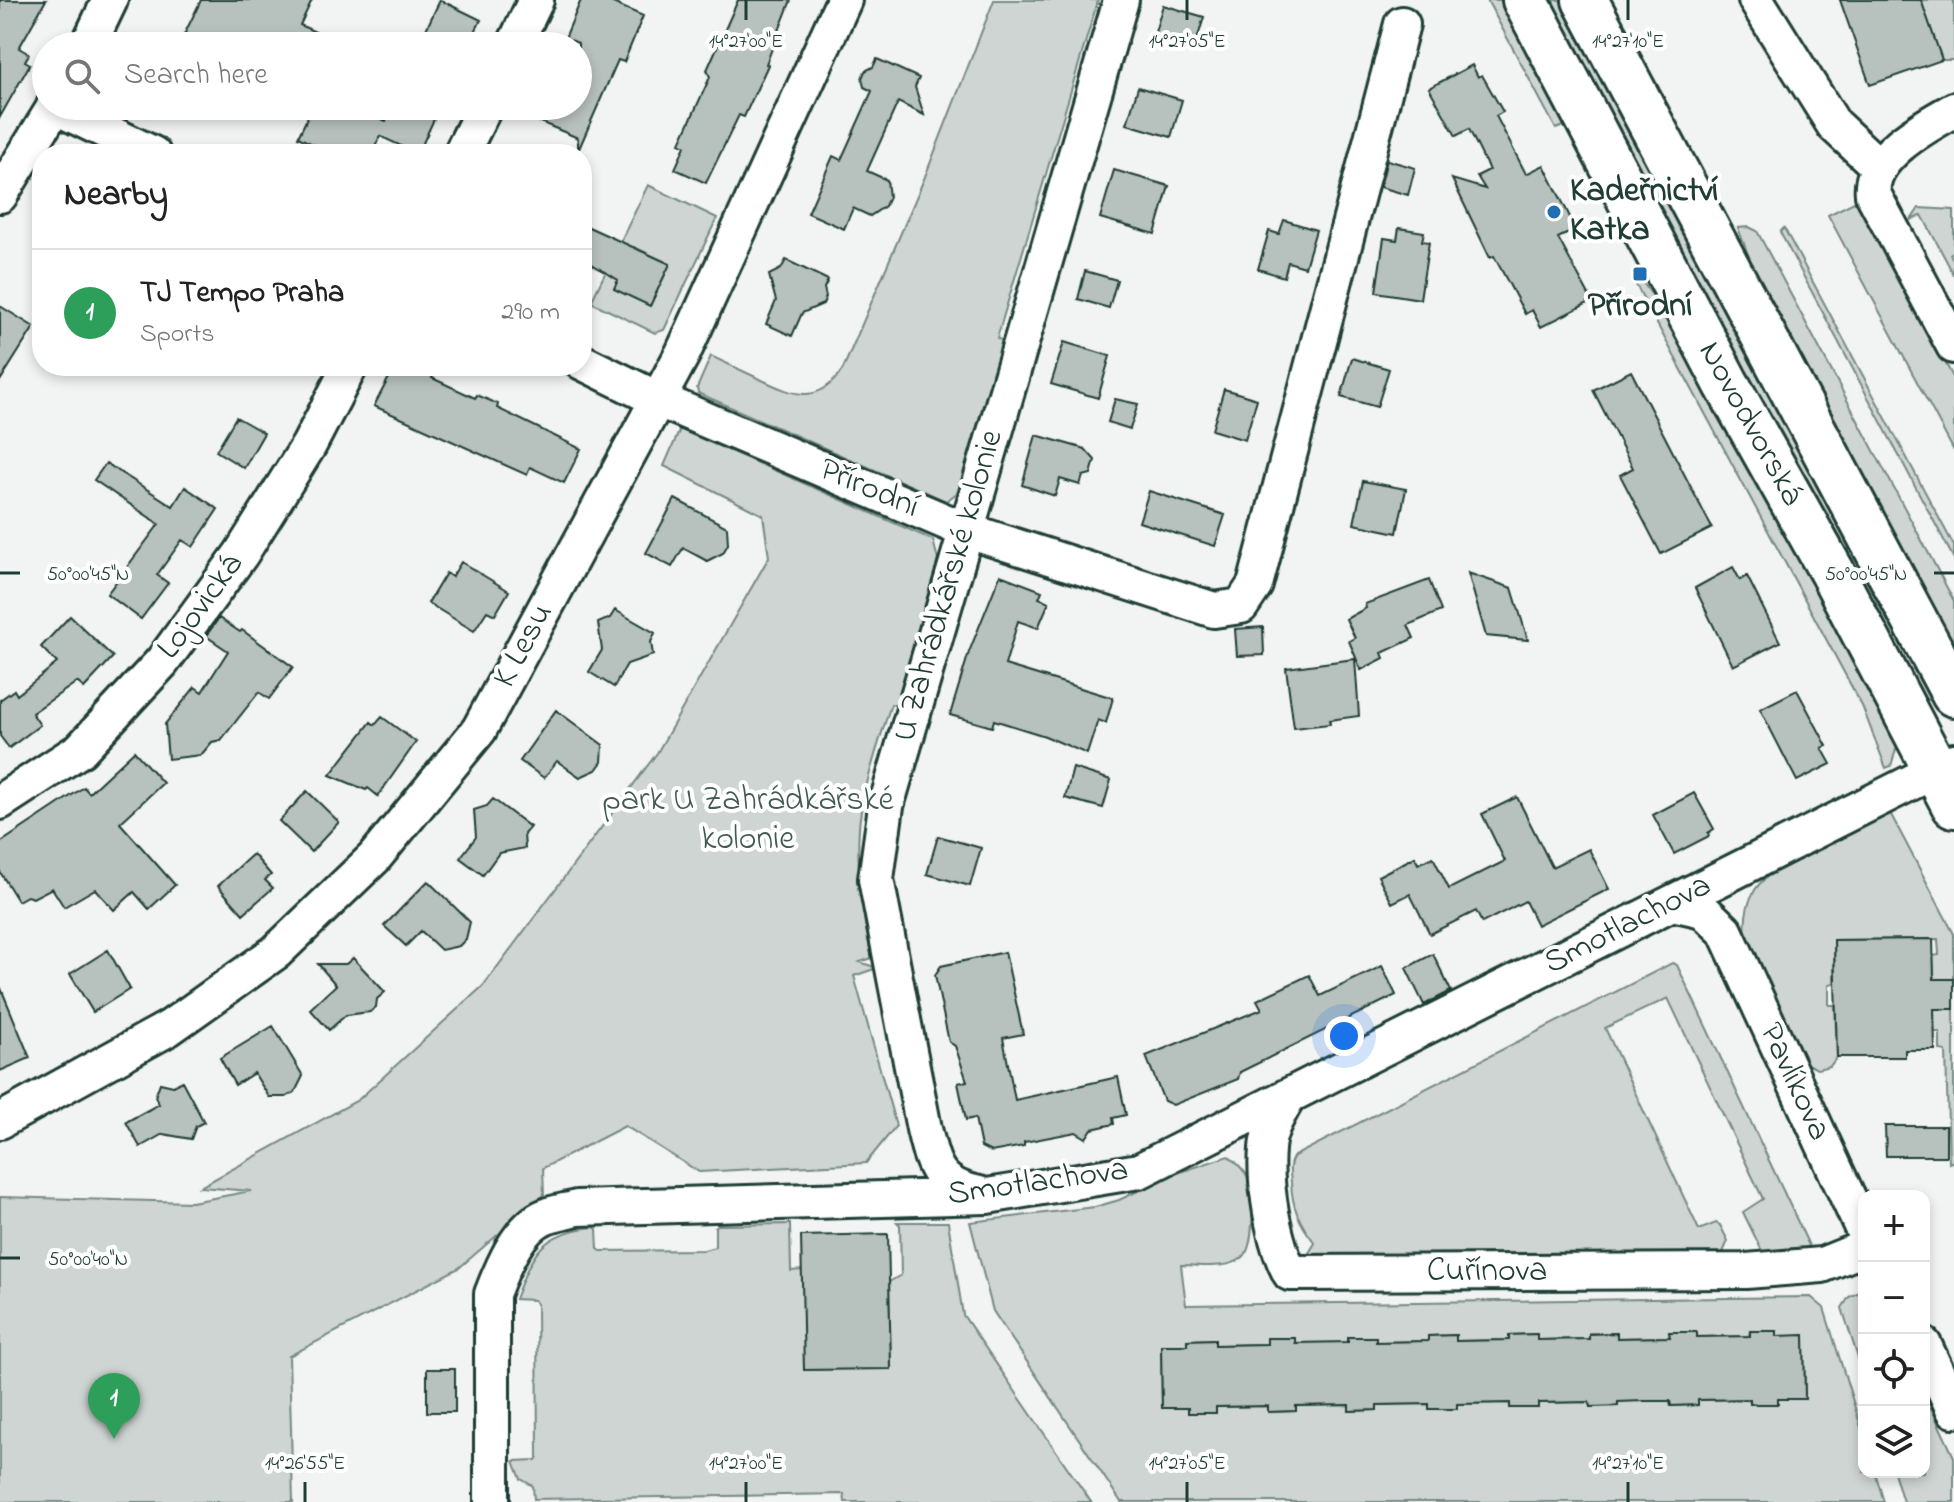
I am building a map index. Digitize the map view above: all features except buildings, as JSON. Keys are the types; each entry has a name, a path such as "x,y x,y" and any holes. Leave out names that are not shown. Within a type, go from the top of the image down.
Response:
{"main road":[{"name":"Novodvorská","path":"1525,0 1726,383 1948,779"},
{"name":"Novodvorská","path":"1585,0 1954,694"}],"street":[{"path":"95,32 110,0"},
{"path":"521,32 536,0"},
{"name":"K Lesu","path":"0,1121 169,1028 276,952 374,858 479,730 683,353 844,0"},
{"name":"U Zahrádkářské kolonie","path":"987,1196 962,1191 943,1180 933,1163 876,879 886,806 1121,0"},
{"path":"1756,0 1834,125 1878,166"},
{"name":"Přírodní","path":"592,367 657,399 965,530 1214,610 1241,606 1255,585 1402,24"},
{"path":"1954,110 1896,148 1878,166 1872,184 1873,194 1954,346"},
{"path":"0,195 46,120"},
{"path":"83,120 132,144"},
{"path":"466,144 478,120"},
{"name":"Lojovická","path":"0,802 80,750 162,662 241,554 309,445 345,376"},
{"name":"Smotlachova","path":"492,1502 492,1294 504,1263 520,1238 543,1217 577,1208 987,1196 1139,1171 1765,856 1948,779"},
{"path":"1725,931 1726,904 1765,856"},
{"path":"1672,903 1703,910 1725,931"},
{"name":"Pavlíkova","path":"1725,931 1858,1219"},
{"name":"Cuřínova","path":"1288,1097 1275,1119 1267,1148 1269,1200 1280,1249 1290,1273 1746,1271 1822,1265 1858,1250"},
{"path":"1226,1128 1246,1137 1268,1166"},
{"path":"1930,1358 1954,1410"}],"green space":[{"path":"994,0 1098,0 997,338 1006,343 968,485 946,501 698,393 697,388 711,356 774,386 806,394 825,388 843,369 924,179"},
{"path":"1487,0 1505,0 1567,125 1556,129"},
{"path":"1545,0 1565,0 1932,689 1929,700 1917,696"},
{"path":"1921,0 1954,0 1954,60 1942,60"},
{"path":"648,185 717,218 664,330 655,333 592,302","holes":["634,247 670,264 650,306 614,288"]},
{"path":"1858,200 1954,379 1954,451 1828,215"},
{"path":"1919,208 1954,210 1954,251 1950,254 1954,261 1954,275 1922,215 1911,220"},
{"path":"1749,227 1757,231 1954,601 1954,657 1769,309 1738,228"},
{"path":"1784,228 1954,546 1954,559 1780,232"},
{"path":"1640,279 1691,347 1896,735 1897,746 1891,766 1886,768 1862,706 1634,281"},
{"name":"park U Zahrádkářské kolonie","path":"680,429 933,540 939,564 935,569 942,573 902,708 891,704 867,784 859,828 860,885 872,958 860,962 877,968 854,976 896,1126 866,1163 699,1172 625,1126 543,1168 544,1195 459,1268 289,1356 293,1502 0,1502 0,1197 192,1202 251,1191 200,1187 358,1100 483,986 657,753 769,557 763,515 664,466"},
{"path":"1888,809 1954,934 1954,979 1934,979 1933,956 1939,955 1938,939 1834,940 1834,983 1829,984 1829,1005 1835,1005 1837,1057 1830,1066 1817,1069 1801,1061 1747,945 1747,910 1755,890 1779,868 1816,845"},
{"path":"1672,963 1677,965 1812,1252 1768,1256 1761,1249 1743,1212 1763,1199 1668,998 1605,1028 1699,1230 1716,1223 1720,1225 1728,1241 1721,1257 1324,1262 1309,1253 1315,1243 1301,1222 1293,1199 1290,1168 1294,1156"},
{"path":"1934,1009 1954,1009 1954,1161 1949,1163 1946,1051 1940,1050 1940,1032 1934,1032"},
{"path":"1228,1156 1247,1175 1251,1186 1252,1220 1246,1253 1229,1264 1181,1265 1186,1305 1811,1297 1824,1308 1858,1418 1858,1478 1877,1478 1884,1502 1121,1502 993,1311 970,1222 1095,1207 1119,1200 1172,1175","holes":["1750,1331 1777,1331 1777,1336 1804,1336 1805,1398 1778,1399 1778,1404 1751,1404 1750,1399 1698,1400 1698,1405 1671,1406 1670,1401 1618,1401 1617,1406 1590,1407 1589,1402 1538,1403 1537,1408 1510,1408 1510,1403 1457,1404 1456,1409 1430,1409 1429,1404 1377,1405 1377,1410 1350,1411 1349,1405 1296,1406 1296,1411 1269,1412 1268,1406 1216,1407 1216,1413 1189,1413 1188,1408 1162,1408 1161,1346 1187,1345 1188,1340 1215,1339 1215,1345 1267,1344 1268,1338 1295,1338 1295,1343 1348,1343 1349,1337 1375,1337 1376,1342 1428,1341 1428,1336 1455,1335 1456,1341 1509,1340 1509,1335 1536,1334 1537,1340 1589,1339 1589,1333 1616,1333 1617,1338 1670,1337 1669,1333 1697,1332 1697,1337 1749,1336"]},
{"path":"897,1222 948,1222 963,1315 1091,1502 845,1502 844,1494 534,1499 533,1486 521,1479 514,1461 536,1460 538,1457 537,1304 534,1300 515,1299 533,1258 550,1240 594,1227 601,1251 704,1250 715,1247 715,1227 718,1225 790,1224 791,1271 802,1270 891,1368 889,1282 901,1275 900,1225"},
{"path":"1858,1292 1858,1358 1842,1308 1849,1297"},
{"path":"1930,1406 1954,1457 1954,1502 1903,1502 1896,1478 1930,1478"}],"place":[{"name":"Kadeřnictví Katka","path":"1554,212"},
{"name":"Přírodní","path":"1640,274"},
{"name":"TJ Tempo Praha","path":"114,1439"}]}
